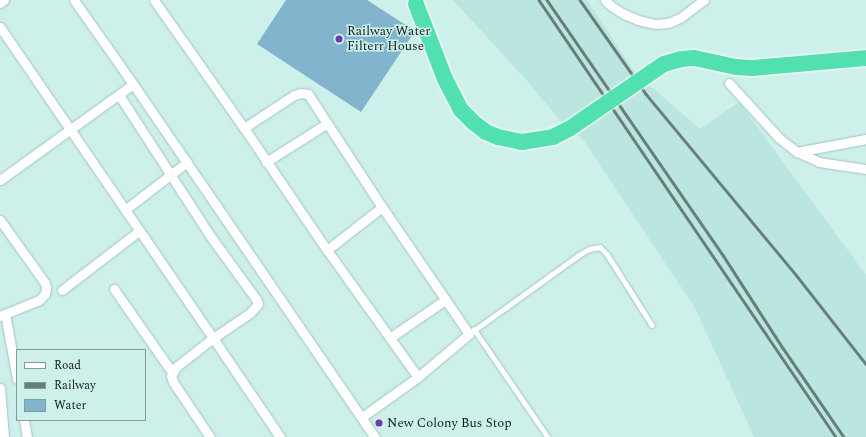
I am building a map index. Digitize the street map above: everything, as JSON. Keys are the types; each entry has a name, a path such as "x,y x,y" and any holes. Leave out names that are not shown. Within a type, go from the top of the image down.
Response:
{"highway":[{"path":"416,4 445,79 461,110 486,132 498,137 522,142 553,137 570,129 664,64 681,59 694,58 736,67 752,68 866,58"}],"street":[{"path":"0,3 4,0"},
{"path":"74,0 376,437"},
{"path":"154,0 327,250 391,337 418,377"},
{"path":"605,0 611,6 624,14 638,20 656,24 668,23 680,18 704,0"},
{"path":"0,27 126,209 139,231 280,437"},
{"path":"729,83 779,138 798,152 819,162 866,169"},
{"path":"0,180 133,84"},
{"path":"244,128 294,95 301,93 308,94 326,124 445,300 472,331 418,377 362,417"},
{"path":"119,94 211,237 256,299 258,304 250,313 213,338 176,367 172,372"},
{"path":"266,162 326,124"},
{"path":"798,152 866,139"},
{"path":"126,209 187,162"},
{"path":"327,250 382,208"},
{"path":"0,220 45,282 46,288 45,294 38,300 3,315 16,374"},
{"path":"62,290 139,231"},
{"path":"114,289 172,372 173,382 210,437"},
{"path":"391,337 445,300"},
{"path":"0,388 4,437"},
{"path":"24,421 27,437"}],"lane":[{"path":"548,437 472,331 579,255 589,249 600,247 607,254 652,325"}],"shaded area":[{"path":"453,0 587,0 635,73 700,129 739,102 866,275 866,437 754,437 695,308 584,141 566,122 563,124 528,82"}],"water":[{"path":"286,0 367,0 415,31 361,112 257,44"}],"railway":[{"path":"539,0 836,437"},
{"path":"547,0 723,255 783,348 844,437"},
{"path":"580,0 646,94 797,276 866,364"}],"place":[{"name":"Railway Water Filterr House","path":"339,39"},
{"name":"New Colony Bus Stop","path":"379,423"}]}
